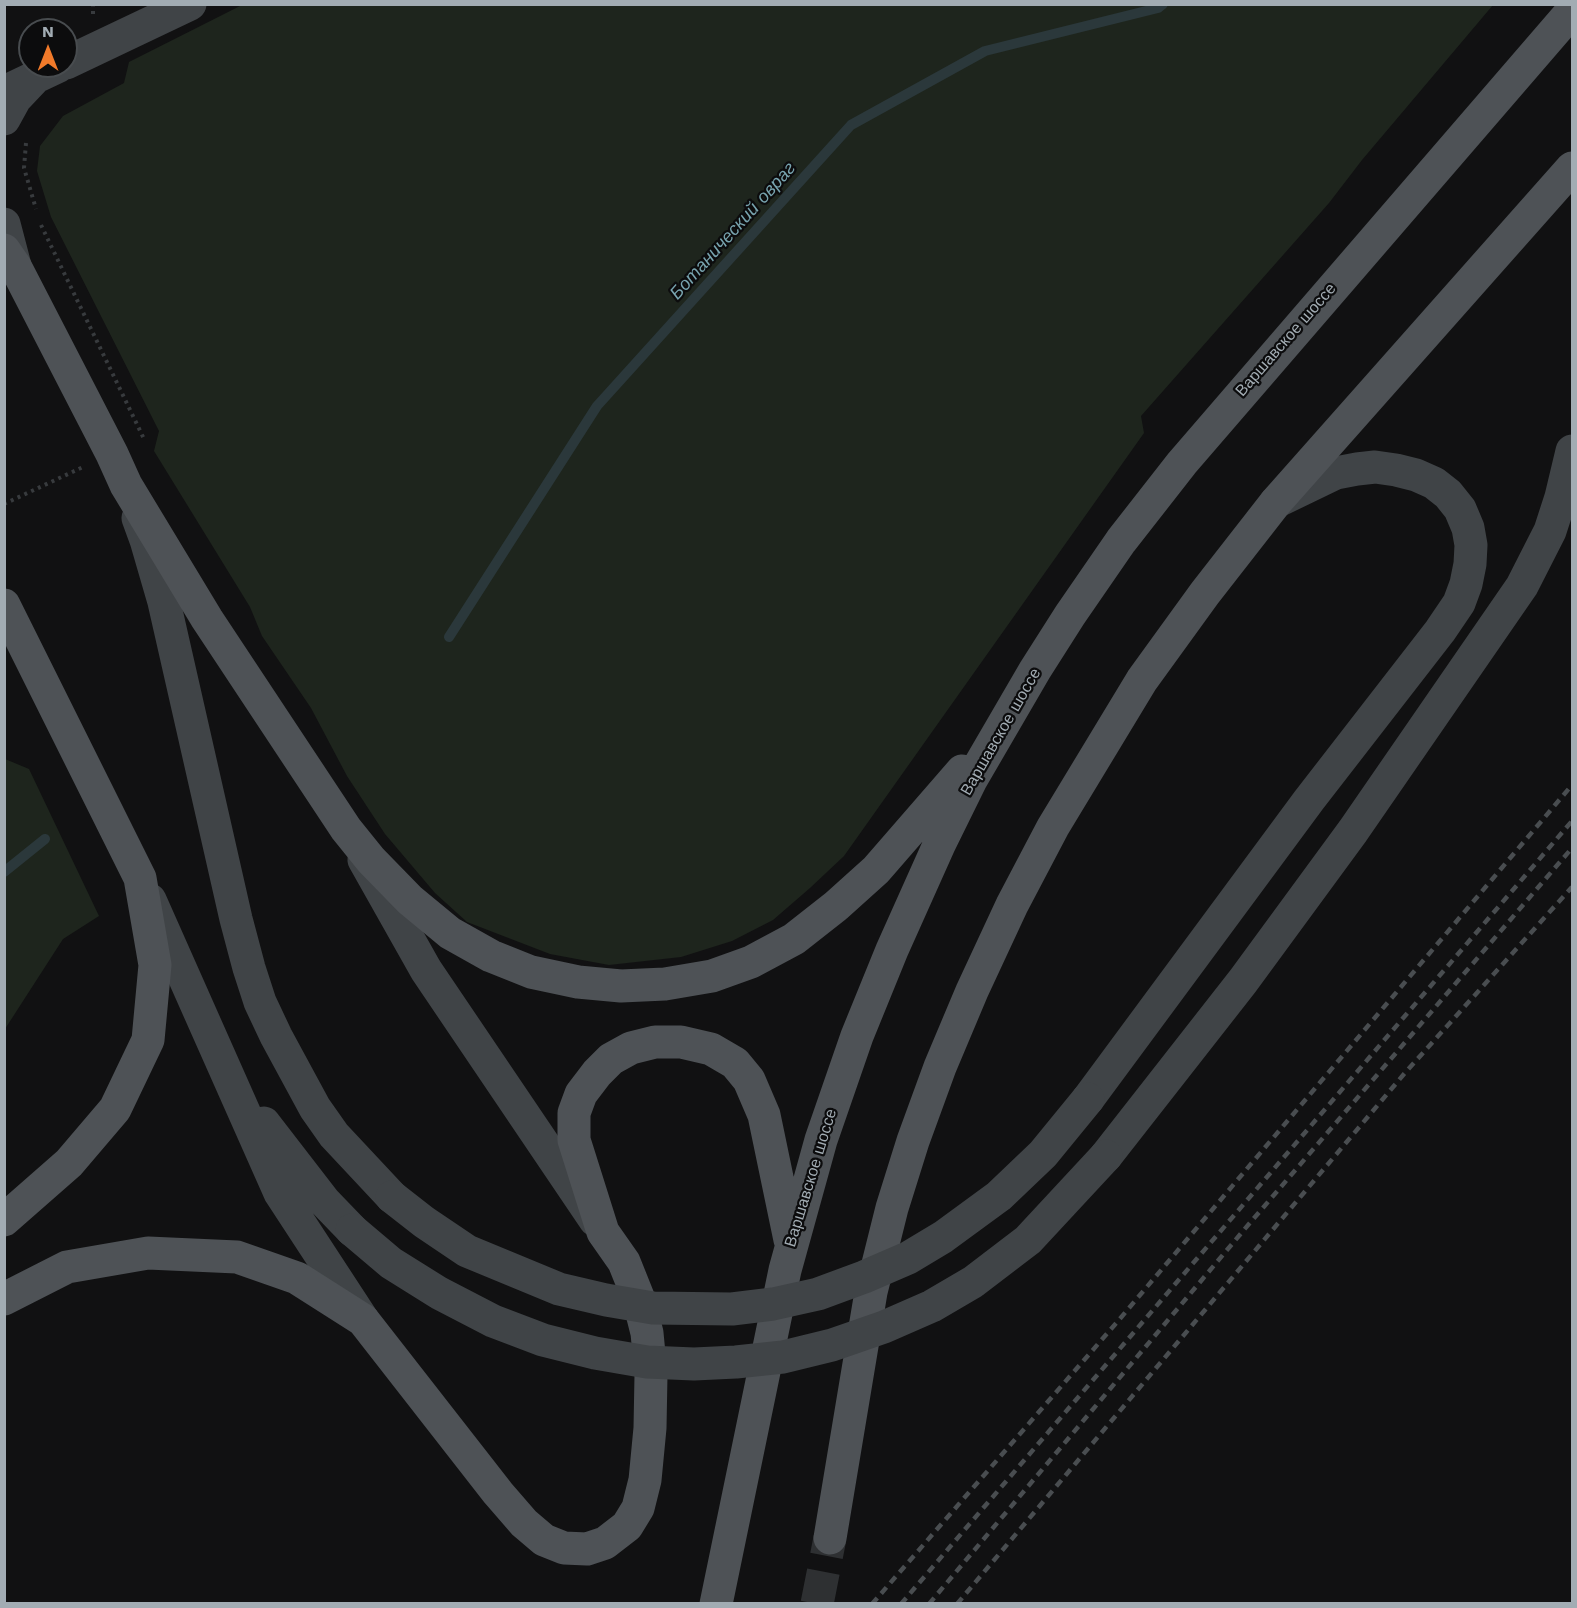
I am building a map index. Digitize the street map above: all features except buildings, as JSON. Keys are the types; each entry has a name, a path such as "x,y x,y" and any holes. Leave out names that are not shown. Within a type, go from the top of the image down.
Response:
{"main road":[{"name":"Варшавское шоссе","path":"716,1604 791,1244 821,1140 857,1036 888,961 971,780 1070,615 1121,541 1182,462 1572,11"},
{"path":"830,1538 871,1292 892,1208 913,1141 940,1067 972,991 1022,885 1053,827 1142,680 1205,592 1276,502 1572,168"},
{"path":"10,258 126,485 207,619 346,829 370,860 410,900 450,933 491,956 531,972 578,982 621,986 665,984 711,976 751,962 794,939 876,870 1015,707"},
{"path":"4,605 140,878 155,965 148,1040 115,1109 69,1163 4,1220"},
{"path":"4,1299 68,1267 148,1253 237,1257 297,1278 363,1320 524,1523 544,1540 564,1548 587,1549 605,1543 627,1526 638,1508 645,1480 651,1375 647,1334 638,1297 624,1262 603,1232 574,1140 574,1113 581,1094 597,1073 611,1059 631,1048 655,1042 681,1042 711,1050 735,1063 749,1080 764,1115 791,1244"}],"street":[{"path":"78,57 190,4"},
{"path":"15,127 15,99 32,79"},
{"path":"4,224 10,258"},
{"path":"214,1046 274,1139 325,1202 352,1230 391,1263 439,1293 493,1321 543,1340 595,1353 647,1362 694,1364 783,1357 832,1345 884,1328 932,1306 973,1282 1028,1240 1106,1156 1243,981 1353,831 1522,586 1550,531 1572,451"},
{"path":"126,485 146,540 164,602 236,920 249,968 260,1002 276,1036 315,1108 334,1135 392,1197 467,1251 559,1289 653,1308 732,1309 774,1304 818,1294 908,1258 943,1237 999,1196 1043,1154 1088,1099 1309,800 1440,631 1459,603 1466,584 1471,545 1468,528 1460,509 1448,494 1434,483 1416,475 1386,468 1356,468 1336,473 1276,502"},
{"path":"346,829 426,969 603,1232"},
{"path":"140,878 280,1192 363,1320"}],"path":[{"path":"4,504 144,439 38,219 15,127"}],"shaded area":[{"path":"242,5 1493,5 1362,160 1329,203 1141,416 1144,433 844,856 773,920 732,941 681,957 609,965 550,954 467,922 435,893 385,834 347,776 311,708 262,636 250,607 154,451 159,431 51,217 37,171 40,146 63,116 124,83 129,62"},
{"path":"5,759 29,769 99,916 63,939 5,1029"}],"waterway":[{"name":"Ботанический овраг","path":"449,637 597,406 851,125 985,51 1158,8 1163,4"},
{"name":"Ботанический овраг","path":"4,872 45,839"}],"tunnel":[{"path":"817,1604 830,1538"}],"railway":[{"path":"872,1604 1118,1321 1572,785"},
{"path":"901,1604 1572,821"},
{"path":"929,1604 1243,1231 1572,848"},
{"path":"957,1604 1404,1074 1572,887"}]}
